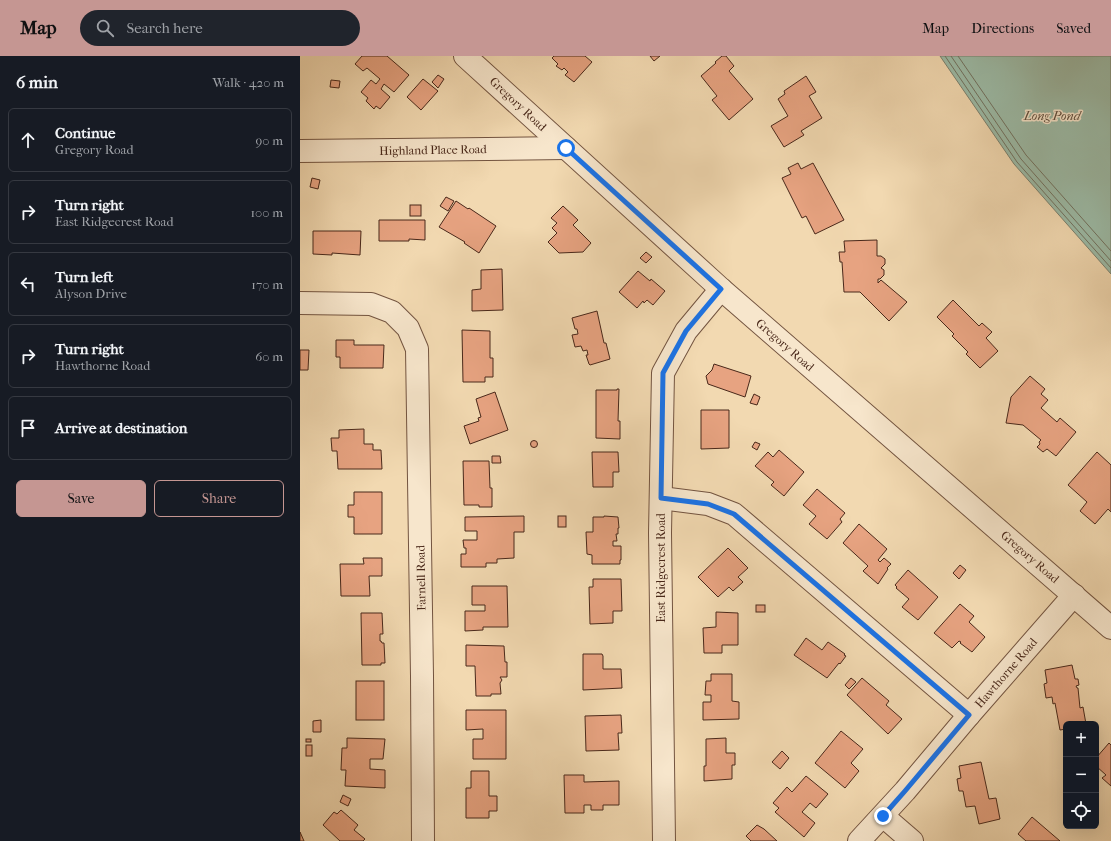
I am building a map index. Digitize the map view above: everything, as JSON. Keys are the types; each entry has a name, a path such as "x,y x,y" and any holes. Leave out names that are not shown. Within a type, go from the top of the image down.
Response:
{"street":[{"name":"Gregory Road","path":"465,56 721,289 1111,628"},
{"name":"Highland Place Road","path":"300,151 566,148"},
{"name":"East Ridgecrest Road","path":"664,841 661,498 663,373 686,331 721,289"},
{"name":"Farnell Road","path":"300,303 371,304 392,312 408,328 417,348 423,841"},
{"path":"661,498 708,504 734,514 969,715"},
{"name":"Hawthorne Road","path":"858,841 905,791 1074,595"},
{"path":"883,816 912,841"}],"water":[{"name":"Long Pond","path":"940,56 1111,56 1111,274 1014,164"}],"building":[{"path":"362,56 387,56 409,75 394,92 384,84 381,89 390,97 380,109 376,106 374,109 366,101 368,98 361,92 371,80 376,84 380,79 367,68 363,71 355,64"},
{"path":"554,56 585,56 592,62 574,82 565,75 568,72 564,68 562,70 556,66 558,64 552,58"},
{"path":"650,56 660,56 654,61"},
{"path":"722,56 726,56 734,66 729,71 753,99 729,120 712,100 717,96 701,76"},
{"path":"438,75 444,79 438,88 432,82"},
{"path":"806,76 816,92 809,96 822,118 801,131 804,135 784,147 771,126 788,116 778,99 785,94 784,91"},
{"path":"423,79 438,91 421,110 407,97"},
{"path":"331,80 340,81 339,88 330,87"},
{"path":"798,163 801,169 813,163 844,220 815,234 806,216 802,218 782,178 791,174 788,168"},
{"path":"312,178 320,180 318,189 310,187"},
{"path":"446,197 454,201 448,211 440,206"},
{"path":"456,201 496,226 479,253 464,243 465,242 439,227"},
{"path":"410,205 421,205 421,216 410,216"},
{"path":"563,206 578,220 573,225 591,243 583,252 559,253 548,242 557,233 552,228 557,223 551,218"},
{"path":"379,220 425,220 425,240 409,239 409,241 379,241"},
{"path":"313,231 361,231 360,255 332,253 332,255 313,254"},
{"path":"877,240 877,256 881,256 885,259 885,264 881,268 884,270 884,275 878,279 878,283 881,280 907,302 889,321 860,292 844,292 842,262 840,262 839,252 845,252 844,241"},
{"path":"646,252 652,257 646,263 640,258"},
{"path":"502,269 503,310 472,311 472,290 481,289 481,270"},
{"path":"638,271 650,281 651,279 665,291 653,305 647,300 644,303 643,301 637,308 619,292"},
{"path":"953,300 979,326 982,323 992,332 986,338 998,351 980,368 966,354 968,352 952,336 954,334 937,317"},
{"path":"597,311 604,343 606,343 610,359 590,365 586,355 588,355 587,350 583,351 581,346 575,347 572,335 578,334 572,318"},
{"path":"462,330 490,331 490,358 493,358 493,377 485,377 485,382 463,382"},
{"path":"336,340 354,340 354,345 384,345 383,368 340,368 340,357 336,357"},
{"path":"300,350 309,350 308,370 300,370"},
{"path":"714,364 751,376 745,397 708,384 706,376 712,370"},
{"path":"1030,376 1045,389 1041,394 1048,400 1041,408 1057,422 1060,418 1076,432 1056,456 1047,449 1043,452 1037,447 1041,440 1023,425 1006,423 1011,397"},
{"path":"619,389 618,421 620,421 620,439 596,438 596,390"},
{"path":"495,392 508,430 470,444 464,426 479,421 478,418 481,417 476,399"},
{"path":"754,394 760,397 757,405 750,403"},
{"path":"701,410 729,410 729,448 701,449"},
{"path":"364,429 364,444 373,444 373,450 381,450 382,469 338,469 337,451 332,451 331,438 339,438 339,430"},
{"path":"534,440 537,441 537,447 534,448 531,447 530,444 531,441"},
{"path":"755,442 760,444 757,450 752,447"},
{"path":"779,450 804,472 784,496 771,485 774,482 755,466 768,452 773,457"},
{"path":"592,452 618,452 619,472 613,472 613,487 593,487"},
{"path":"1097,452 1111,465 1111,512 1108,509 1095,524 1080,511 1087,502 1068,485"},
{"path":"492,456 500,456 501,463 492,463"},
{"path":"463,461 489,461 490,488 492,488 492,507 464,505"},
{"path":"817,489 845,513 840,519 842,522 827,539 809,524 816,516 803,505"},
{"path":"354,492 382,492 382,534 354,534 354,517 348,517 348,505 354,505"},
{"path":"524,516 524,532 514,532 514,558 497,559 497,563 486,563 486,567 461,567 461,554 466,554 466,548 464,548 463,540 477,540 477,531 465,531 465,517"},
{"path":"558,516 566,516 566,527 558,527"},
{"path":"593,517 618,517 619,528 618,534 616,534 617,541 613,541 613,546 621,546 620,564 592,564 592,555 587,554 586,532 593,532"},
{"path":"859,524 887,549 878,560 880,562 884,558 891,564 878,584 863,571 868,566 843,543"},
{"path":"728,548 748,568 738,577 743,582 733,591 729,587 718,597 698,577"},
{"path":"363,558 382,558 382,576 369,576 370,596 341,596 340,564 364,564"},
{"path":"960,565 966,570 959,579 953,573"},
{"path":"908,570 938,597 918,620 902,607 909,599 896,588 897,587 895,585"},
{"path":"593,579 621,579 622,611 613,611 613,623 590,624 589,587 593,587"},
{"path":"472,586 507,586 508,627 483,627 483,630 465,631 465,611 485,611 485,605 472,605"},
{"path":"960,604 974,616 969,622 985,637 972,652 959,641 952,648 934,633"},
{"path":"756,605 765,605 765,612 756,612"},
{"path":"716,612 738,613 738,645 722,645 722,653 704,653 703,628 716,627"},
{"path":"361,613 382,613 383,634 380,634 380,641 384,643 385,663 381,663 381,665 362,665"},
{"path":"806,638 822,650 828,642 845,654 844,655 846,656 840,664 839,663 827,678 794,655"},
{"path":"466,645 504,646 505,662 507,662 507,677 500,677 502,680 500,683 501,694 476,696 475,666 466,666"},
{"path":"583,654 602,654 603,669 621,669 622,688 583,690"},
{"path":"1072,665 1075,679 1078,679 1079,685 1076,686 1078,688 1080,708 1083,707 1085,721 1063,721 1063,730 1060,730 1055,703 1053,704 1052,697 1046,698 1044,684 1047,683 1045,670"},
{"path":"711,674 732,674 732,701 739,702 739,719 703,720 703,702 711,702 711,695 705,695 706,681 711,681"},
{"path":"851,678 856,682 849,689 845,685"},
{"path":"862,678 889,701 886,705 902,719 888,734 847,695"},
{"path":"356,681 384,681 384,720 356,720"},
{"path":"466,710 506,710 506,759 473,759 473,739 483,739 483,729 466,730"},
{"path":"621,715 622,733 618,733 619,750 586,751 585,716"},
{"path":"321,720 321,732 313,732 313,721"},
{"path":"841,731 863,749 851,763 859,771 845,788 815,763"},
{"path":"347,738 385,739 383,759 370,759 370,769 385,770 385,788 345,786 346,770 341,770 342,748 347,748"},
{"path":"726,738 726,753 735,753 735,765 732,765 732,779 704,781 704,766 706,766 706,739"},
{"path":"306,739 311,739 311,742 306,742"},
{"path":"1109,743 1111,745 1111,786 1102,778 1106,775 1099,769 1099,755"},
{"path":"306,745 312,745 312,756 306,756"},
{"path":"782,751 789,758 780,769 772,762"},
{"path":"981,762 989,799 996,798 1000,819 979,824 975,806 966,807 963,791 959,791 957,779 961,778 959,766"},
{"path":"471,771 489,771 489,796 497,796 497,811 489,811 489,818 466,818 466,788 471,788"},
{"path":"564,775 584,775 584,782 619,781 619,805 603,805 603,810 591,810 591,805 584,805 584,813 565,813"},
{"path":"806,776 828,794 816,808 810,803 802,812 815,823 804,837 775,812 779,808 773,803 787,787 792,792"},
{"path":"343,795 351,799 348,806 340,802"},
{"path":"341,810 358,825 354,830 365,839 363,841 340,841 323,825 334,812 337,814"},
{"path":"1032,817 1060,841 1026,841 1018,834"},
{"path":"757,825 764,829 777,841 751,841 746,836"},
{"path":"300,832 304,841 300,841"}],"route":[{"path":"566,148 721,289 686,331 663,373 661,498 708,504 734,514 969,715 883,816"}]}
